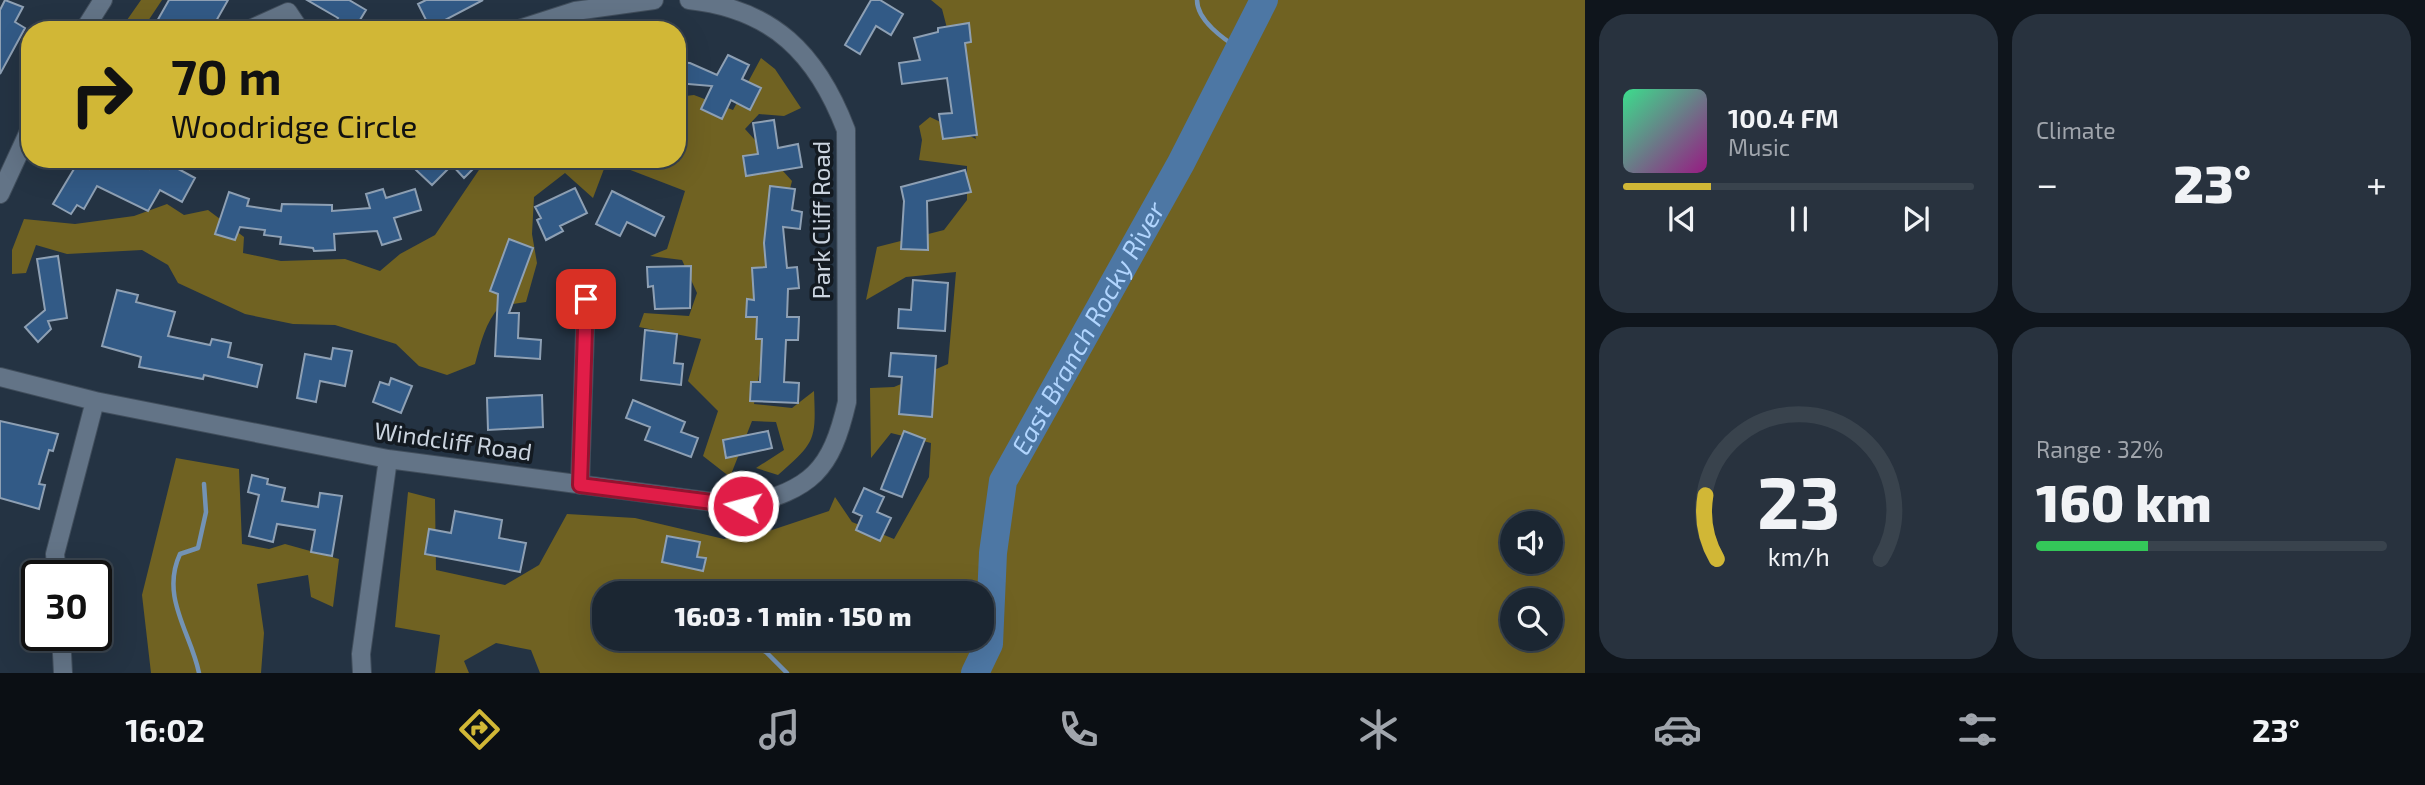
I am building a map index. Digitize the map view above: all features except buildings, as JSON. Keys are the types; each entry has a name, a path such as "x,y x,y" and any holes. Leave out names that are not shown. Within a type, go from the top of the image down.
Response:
{"street":[{"path":"544,21 575,11 653,0"},
{"name":"Park Cliff Road","path":"689,0 747,13 776,30 815,66 832,95 846,130 847,402"},
{"path":"88,21 95,3"},
{"path":"268,21 288,12 294,21"},
{"path":"0,194 21,148"},
{"path":"580,485 586,299"},
{"name":"Windcliff Road","path":"0,377 95,401 388,459 743,506 785,496 818,473 838,440 847,402"},
{"path":"56,560 95,401"},
{"path":"362,673 361,654 388,459"},
{"path":"62,651 63,673"}],"shaded area":[{"path":"141,0 162,0 148,21 126,21"},
{"path":"931,0 1585,0 1585,673 540,673 531,650 496,643 464,661 469,673 435,673 440,635 395,627 408,492 435,499 436,570 505,585 539,565 567,514 635,518 724,539 769,531 829,511 835,497 852,522 894,539 929,477 931,443 891,433 871,458 870,388 894,387 948,364 956,272 906,277 866,300 877,247 944,230 967,200 967,166 919,160 922,140 919,126 930,117 976,139 942,9"},
{"path":"761,58 775,69 801,108 784,116 759,114 745,129 792,181 775,264 754,404 792,408 814,391 815,420 811,439 800,455 778,475 756,468 784,450 776,422 752,421 730,477 703,456 718,411 688,381 701,339 639,327 644,313 689,316 697,293 682,260 650,256 667,249 685,191 625,168 686,168 686,96 694,95 733,110"},
{"path":"480,168 604,168 593,198 565,173 534,197 532,234 537,263 526,302 500,306 487,326 475,364 447,375 419,366 396,344 335,325 293,324 245,314 178,283 168,265 142,250 67,254 36,245 26,273 12,274 12,250 24,219 75,224 134,216 167,204 184,215 208,210 244,237 243,253 281,261 345,259 380,271 400,254 435,235"},
{"path":"176,458 239,469 242,544 269,549 285,544 339,559 333,607 311,597 308,575 257,584 264,633 261,673 151,673 142,595"}],"waterway":[{"path":"1197,0 1206,22 1240,49"},
{"name":"East Branch Rocky River","path":"975,673 989,644 993,553 1003,481 1181,163 1264,0"},
{"path":"199,673 179,615 173,585 180,554 198,548 206,512 204,484"},
{"path":"764,651 787,673"}],"route":[{"path":"586,299 583,467 580,485 743,506"}]}
